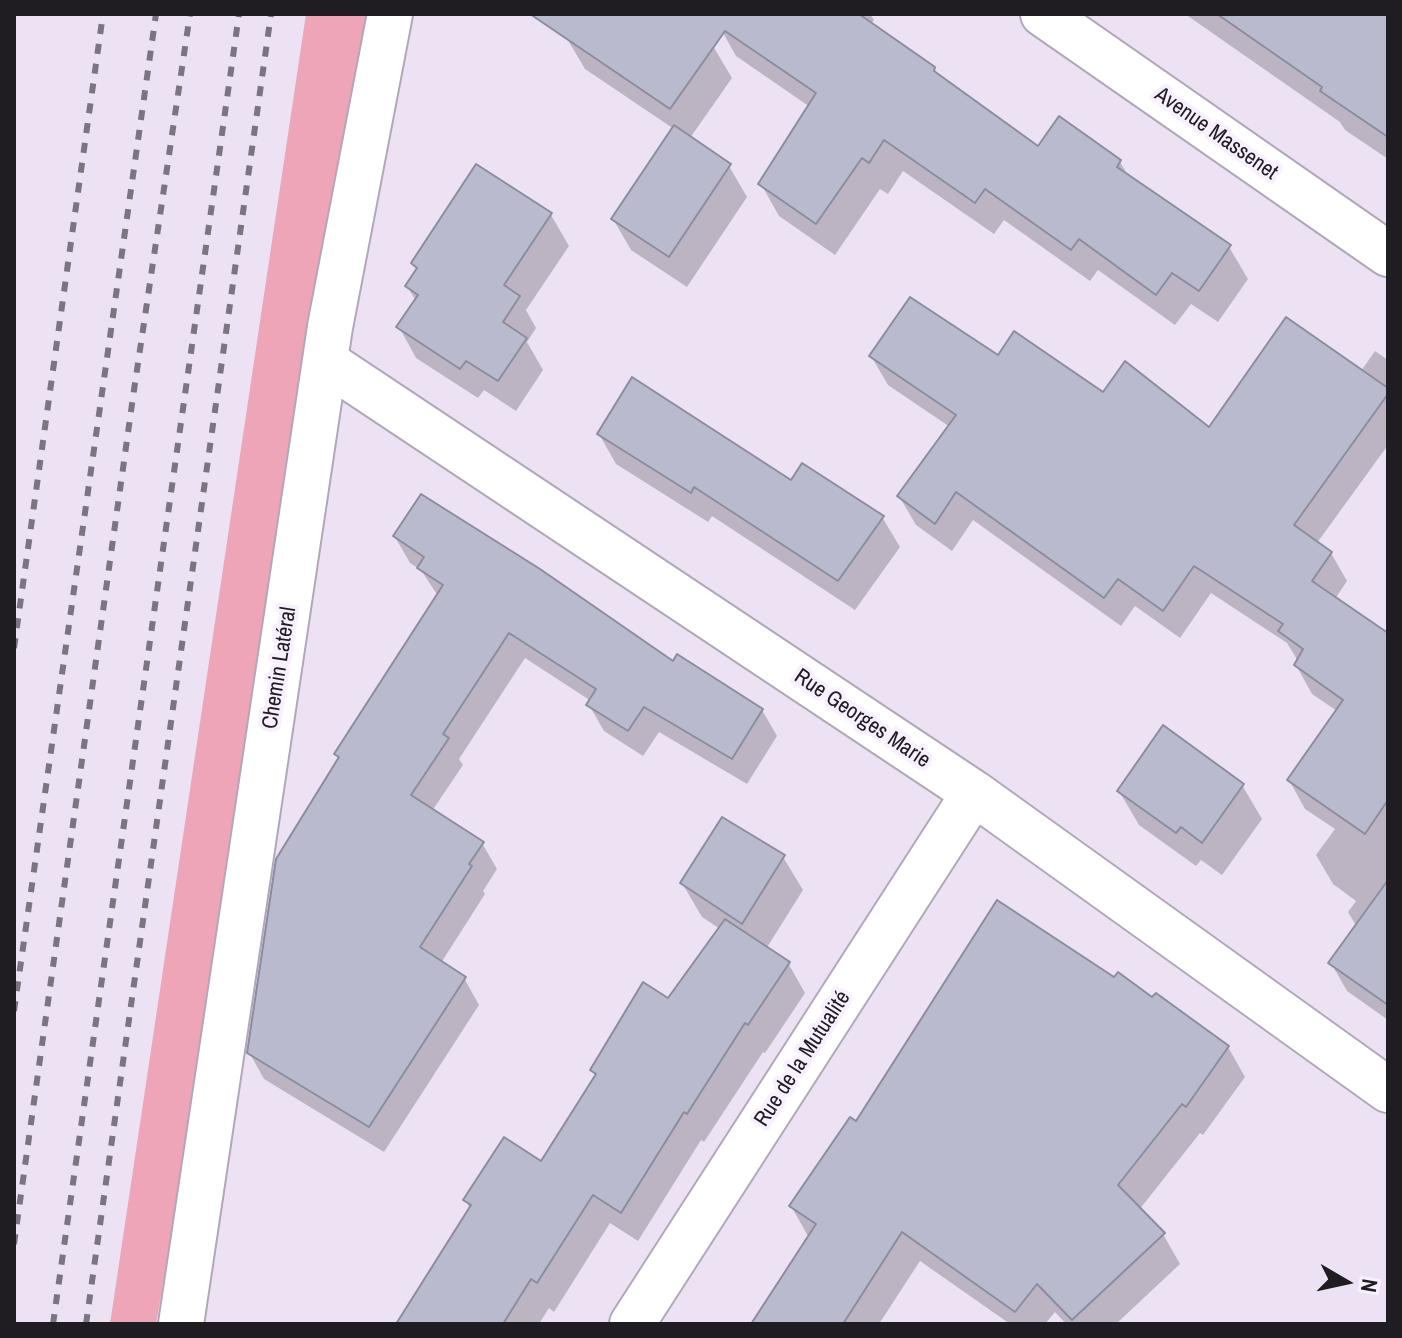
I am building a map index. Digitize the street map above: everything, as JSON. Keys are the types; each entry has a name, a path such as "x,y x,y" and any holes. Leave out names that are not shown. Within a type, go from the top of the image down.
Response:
{"street":[{"name":"Chemin Latéral","path":"181,1324 330,327 390,14"},
{"name":"Avenue Massenet","path":"1043,14 1388,254"},
{"name":"Rue Georges Marie","path":"326,362 974,793 1388,1090"},
{"name":"Rue de la Mutualité","path":"632,1324 974,793"}],"shaded area":[{"path":"306,14 384,14 156,1324 110,1324"}],"building":[{"path":"530,14 859,14 935,67 934,71 1038,146 1059,116 1121,160 1117,167 1231,245 1199,291 1172,273 1156,295 1079,239 1071,250 985,189 975,203 884,140 869,163 862,158 816,224 758,184 816,93 725,31 670,109"},
{"path":"1217,14 1388,14 1388,137 1320,91 1322,87"},
{"path":"674,125 731,164 669,257 611,219"},
{"path":"476,164 552,213 504,285 520,296 503,322 527,338 498,381 466,361 460,369 396,327 418,295 405,286 417,268 411,263"},
{"path":"910,297 998,355 1014,331 1103,392 1125,361 1209,427 1286,317 1388,388 1388,394 1294,525 1332,552 1312,581 1388,633 1388,800 1365,834 1287,780 1343,700 1294,665 1303,649 1278,631 1283,624 1194,566 1163,611 1118,579 1104,598 956,492 935,524 897,496 956,415 869,356"},
{"path":"632,377 791,480 802,463 884,516 838,581 694,487 691,493 597,434"},
{"path":"421,494 540,569 673,661 677,654 763,709 732,759 644,707 628,731 586,705 596,689 509,633 443,734 449,738 411,795 484,842 420,947 466,977 369,1127 247,1053 276,859 339,757 334,754 443,585 417,568 424,557 393,536"},
{"path":"1163,725 1244,784 1202,843 1181,827 1176,833 1117,791"},
{"path":"722,817 785,855 742,924 680,883"},
{"path":"1388,880 1388,1005 1328,963"},
{"path":"997,900 1114,977 1118,972 1152,997 1156,993 1229,1046 1186,1107 1182,1104 1118,1185 1165,1233 1072,1320 1037,1284 1015,1312 902,1232 843,1324 751,1324 816,1224 789,1206 850,1117 856,1121"},
{"path":"725,919 790,962 748,1025 745,1023 687,1114 684,1112 621,1213 593,1195 537,1283 531,1279 503,1324 396,1324 471,1205 463,1200 504,1137 541,1161 596,1074 590,1070 643,982 668,998"}],"railway":[{"path":"14,648 103,14"},
{"path":"14,1011 156,14"},
{"path":"14,1244 190,14"},
{"path":"53,1324 239,14"},
{"path":"86,1324 271,14"}]}
